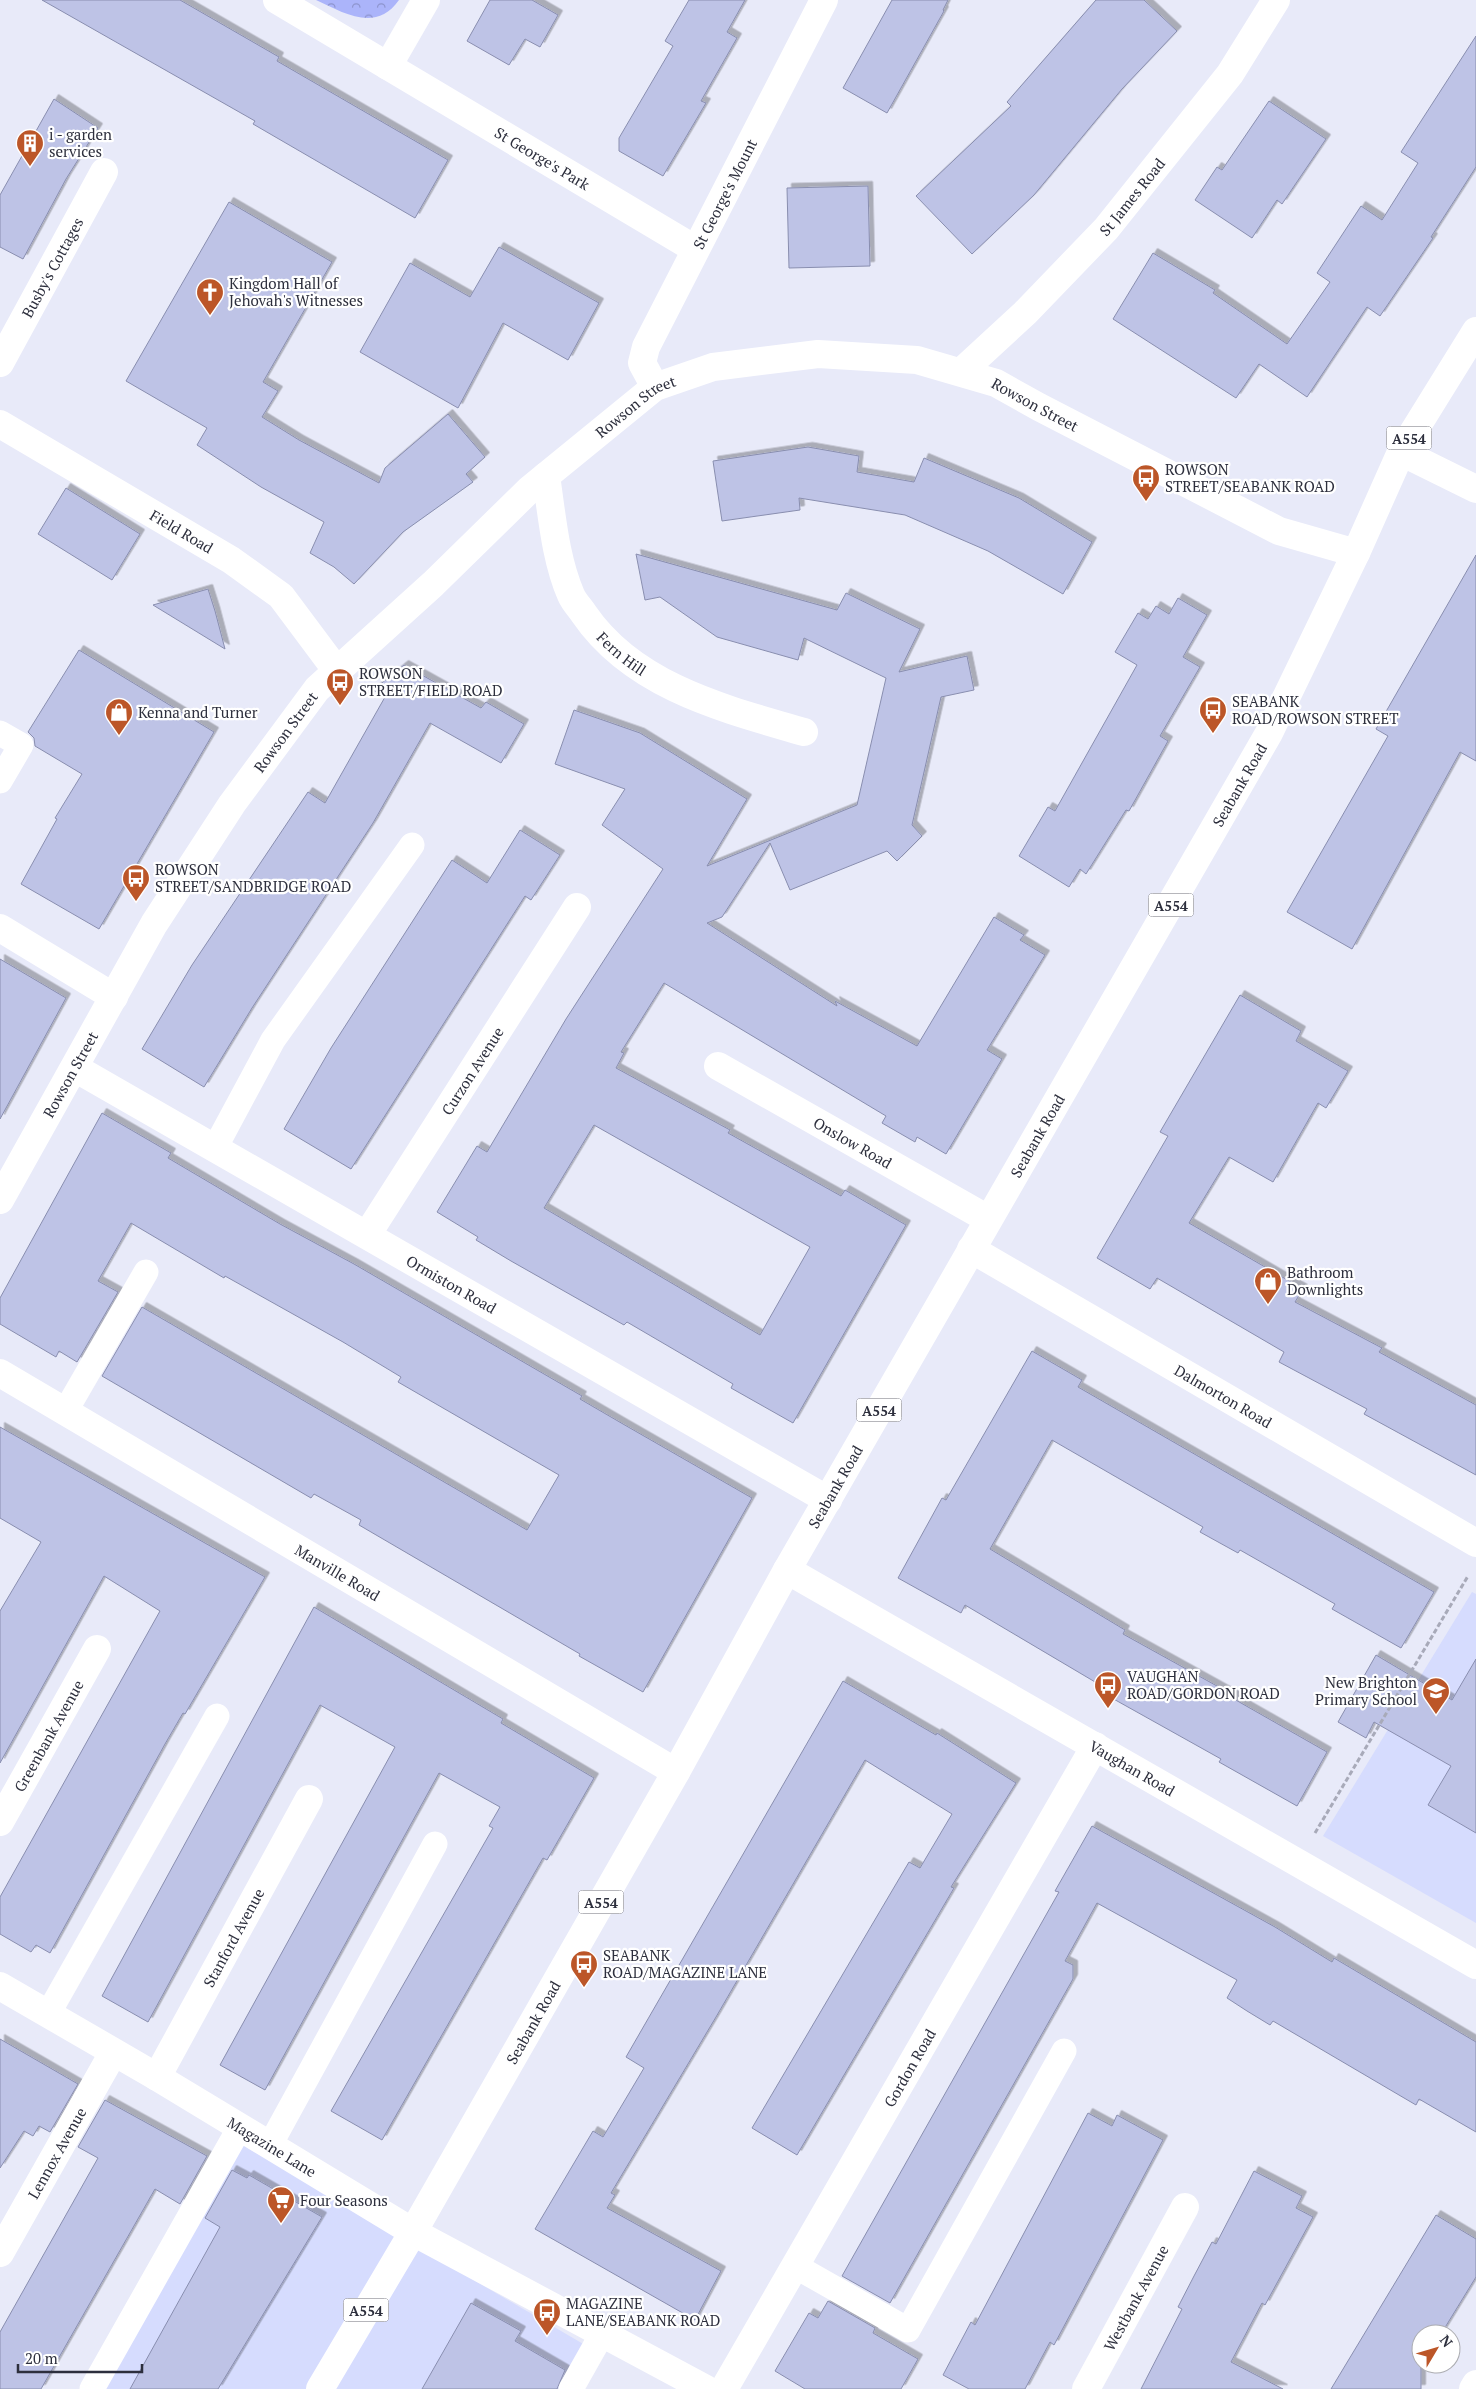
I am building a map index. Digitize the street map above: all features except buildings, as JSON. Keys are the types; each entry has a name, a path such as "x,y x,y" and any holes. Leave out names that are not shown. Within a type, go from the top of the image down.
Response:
{"street":[{"name":"St George's Park","path":"277,0 695,249"},
{"path":"388,66 426,0"},
{"name":"St George's Mount","path":"655,387 642,363 646,347 824,0"},
{"name":"St James Road","path":"961,372 1025,313 1106,230 1230,74 1276,0"},
{"name":"Busby's Cottages","path":"0,363 104,172"},
{"name":"A554","path":"1356,553 1401,452 1476,331"},
{"name":"Rowson Street","path":"0,1200 154,924 232,804 317,689 546,476 655,387 713,367 818,354 917,360 996,382 1038,407 1279,531 1356,553"},
{"name":"Field Road","path":"0,424 231,560 281,596 337,671"},
{"path":"1401,452 1476,489"},
{"name":"Fern Hill","path":"546,476 560,557 569,589 596,632 642,671 658,679 715,706 804,732"},
{"name":"Seabank Road","path":"320,2389 413,2232 676,1772 787,1570 1269,733 1356,553"},
{"name":"Curzon Avenue","path":"367,1235 577,907"},
{"path":"0,928 114,997"},
{"name":"Onslow Road","path":"718,1066 988,1219"},
{"name":"Ormiston Road","path":"75,1068 828,1500"},
{"name":"Dalmorton Road","path":"971,1249 1476,1543"},
{"name":"Manville Road","path":"0,1374 676,1772"},
{"name":"Vaughan Road","path":"787,1570 1476,1965"},
{"name":"Greenbank Avenue","path":"0,1822 97,1649"},
{"name":"Gordon Road","path":"724,2389 1096,1746"},
{"name":"Stanford Avenue","path":"157,2077 309,1799"},
{"name":"Magazine Lane","path":"0,1986 157,2077 413,2232 706,2389"},
{"name":"Lennox Avenue","path":"0,2253 113,2053"},
{"name":"Westbank Avenue","path":"1086,2389 1185,2207"},
{"path":"1473,2389 1476,2384"}],"lane":[{"path":"0,733 22,745 0,781"},
{"path":"215,1148 274,1040 412,845"},
{"path":"65,1412 146,1272"},
{"path":"48,2014 217,1716"},
{"path":"270,2145 435,1844"},
{"path":"795,2266 908,2330 1064,2051"},
{"path":"92,2389 240,2127"},
{"path":"571,2389 602,2334"}],"path":[{"path":"1298,1863 1471,1571"}],"shaded area":[{"name":"New Brighton Primary School","path":"1472,1592 1476,1594 1476,1923 1323,1836"},
{"path":"227,2136 585,2345 560,2389 83,2389"}],"green space":[{"path":"316,0 399,0 390,10 380,16 370,18 349,14"}],"place":[{"name":"i - garden services","path":"30,167"},
{"name":"Kingdom Hall of Jehovah's Witnesses","path":"210,316"},
{"name":"ROWSON STREET/SEABANK ROAD","path":"1146,502"},
{"name":"ROWSON STREET/FIELD ROAD","path":"340,706"},
{"name":"SEABANK ROAD/ROWSON STREET","path":"1213,734"},
{"name":"Kenna and Turner","path":"119,736"},
{"name":"ROWSON STREET/SANDBRIDGE ROAD","path":"136,902"},
{"name":"Bathroom Downlights","path":"1268,1305"},
{"name":"VAUGHAN ROAD/GORDON ROAD","path":"1108,1709"},
{"name":"New Brighton Primary School","path":"1436,1715"},
{"name":"SEABANK ROAD/MAGAZINE LANE","path":"584,1988"},
{"name":"Four Seasons","path":"281,2224"},
{"name":"MAGAZINE LANE/SEABANK ROAD","path":"547,2336"}]}
